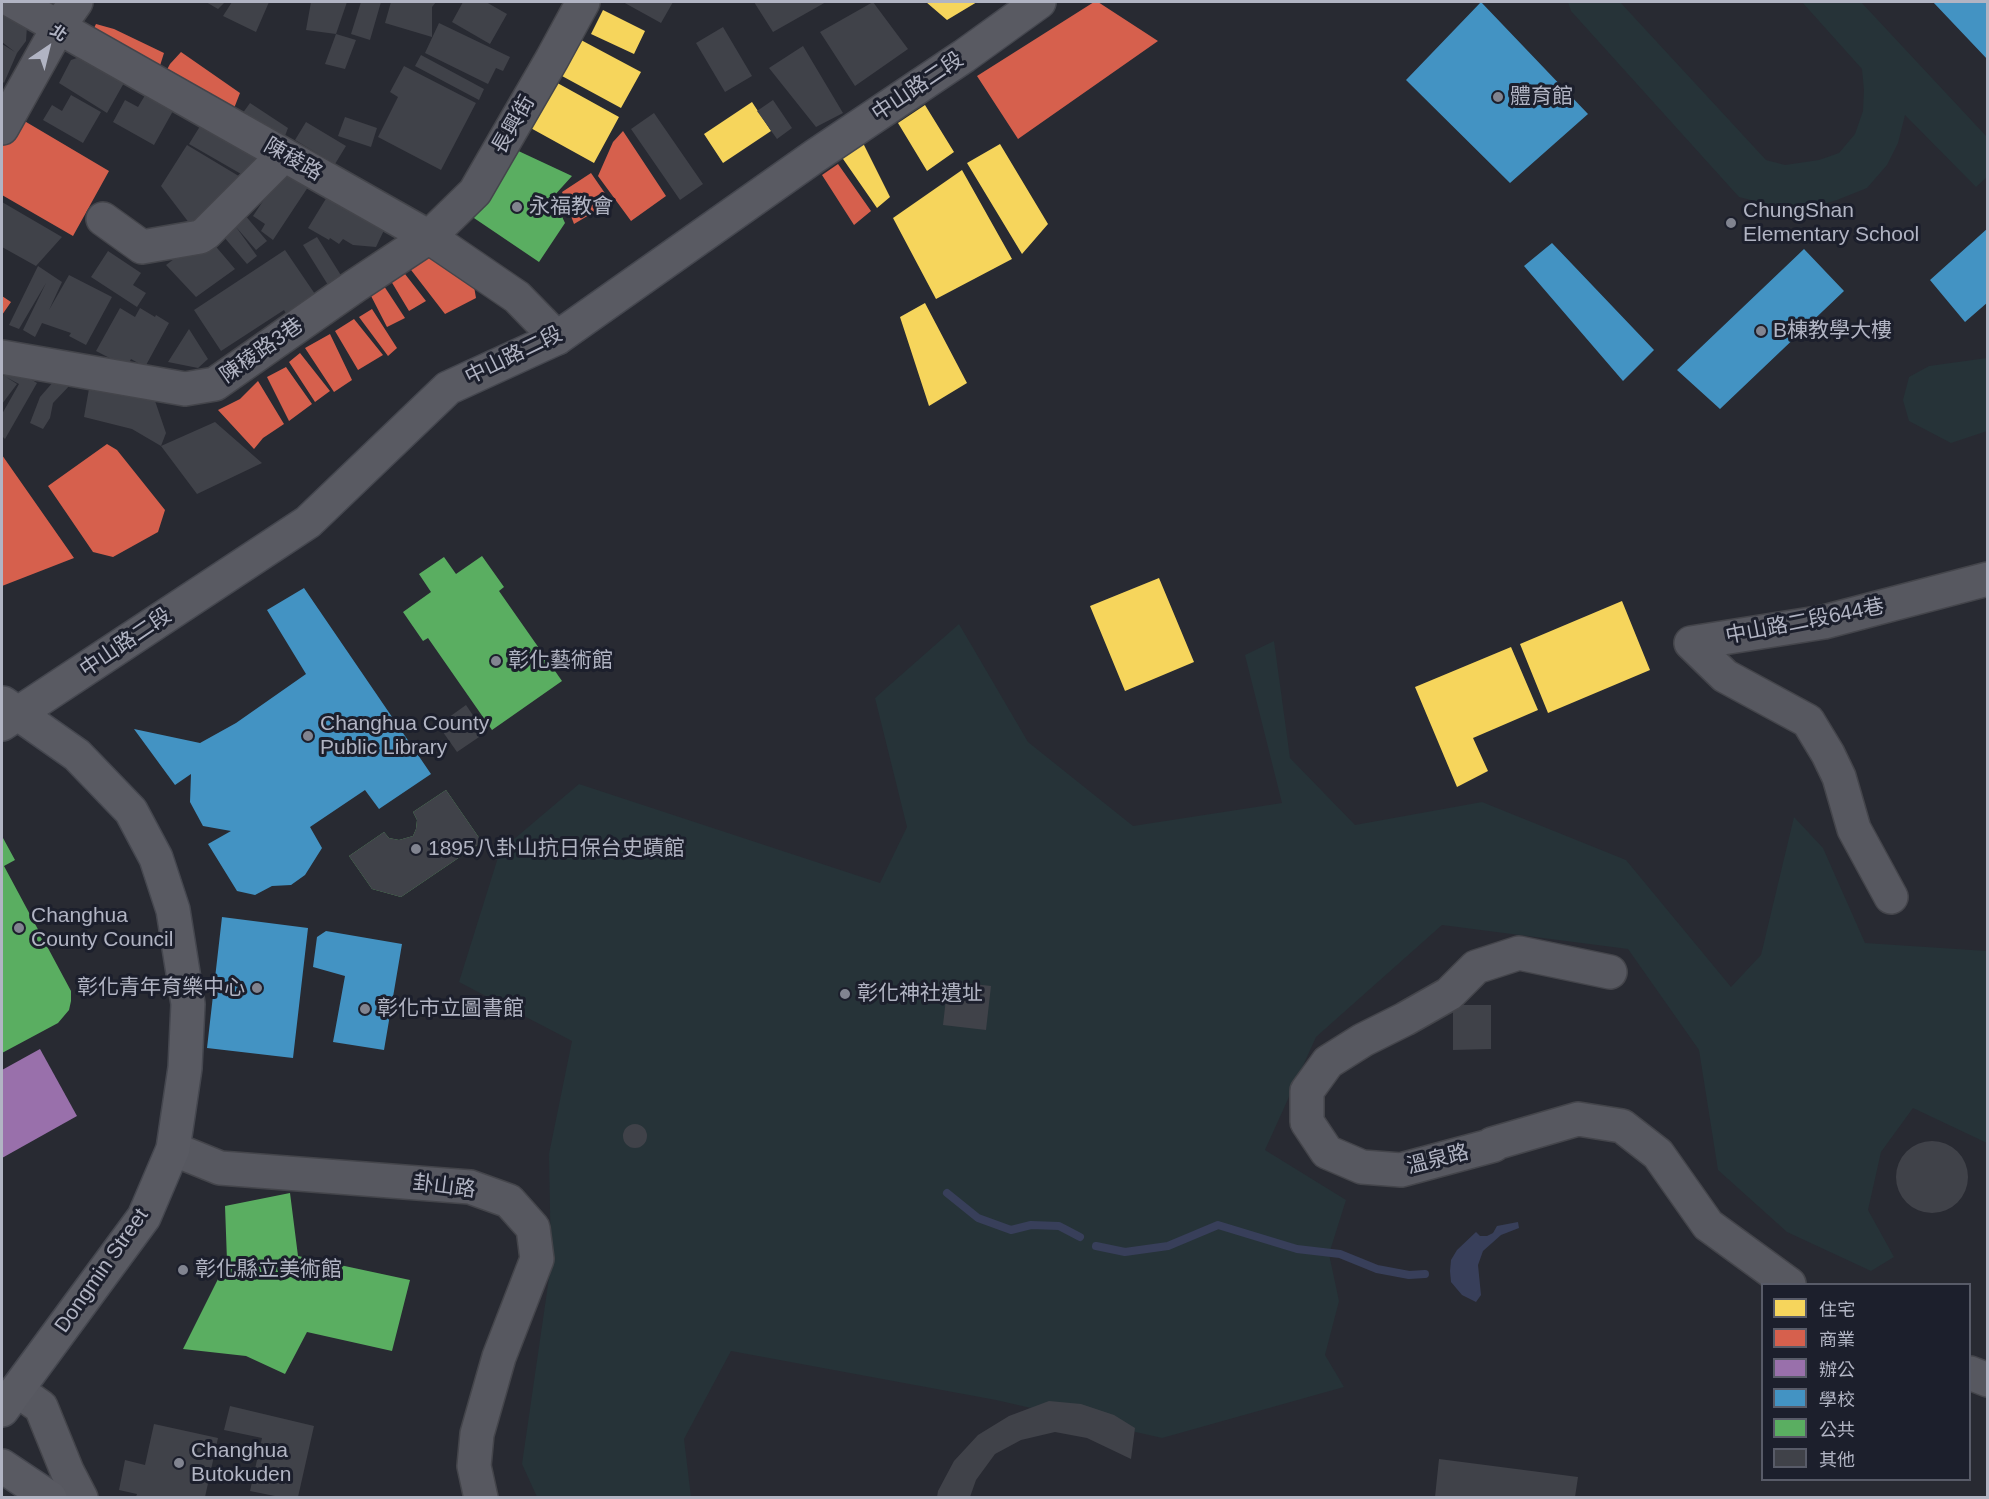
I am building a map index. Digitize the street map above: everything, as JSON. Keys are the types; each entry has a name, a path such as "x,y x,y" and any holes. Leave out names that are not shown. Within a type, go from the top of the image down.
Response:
{"main road":[{"name":"中山路二段","path":"7,713 308,522 448,388 557,338 814,156 964,56 1039,2"},
{"name":"Dongmin Street","path":"7,713 77,755 131,811 156,858 173,910 188,1004 185,1068 173,1149 144,1217 9,1400"},
{"path":"2,1466 50,1497"}],"street":[{"name":"陳稜路","path":"14,2 67,14 284,155 429,237 517,297 557,338"},
{"name":"長興街","path":"429,237 475,192 583,2"},
{"path":"2,128 67,14"},
{"path":"103,219 142,247 200,237 284,155"},
{"name":"陳稜路3巷","path":"2,357 185,389 215,384 429,237"},
{"name":"中山路二段644巷","path":"1891,897 1854,829 1839,777 1808,721 1725,676 1691,643 1824,622 1988,579"},
{"name":"溫泉路","path":"1610,972 1519,953 1476,967 1449,994 1363,1040 1328,1062 1307,1091 1307,1122 1328,1152 1362,1167 1401,1170 1578,1119 1622,1126 1658,1154 1708,1226 1788,1283"},
{"name":"卦山路","path":"173,1149 220,1168 470,1187 509,1201 532,1228 537,1259 499,1357 477,1434 474,1466 481,1497"},
{"path":"1971,1372 1988,1380"},
{"path":"9,1400 41,1407 67,1471 81,1497"}],"shaded area":[{"path":"1568,2 1620,2 1766,160 1785,165 1819,160 1839,153 1855,134 1863,111 1862,69 1802,2 1861,2 1987,137 1987,177 1976,187 1905,115 1898,143 1887,165 1867,188 1809,208 1775,206 1739,197 1571,11"},
{"path":"1987,358 1987,431 1951,443 1909,421 1903,400 1909,377 1929,366"},
{"path":"959,624 1028,742 1133,826 1282,803 1245,655 1274,641 1290,758 1355,825 1482,802 1626,860 1731,987 1761,955 1794,817 1823,848 1865,943 1987,951 1987,1143 1913,1108 1881,1152 1868,1210 1894,1257 1871,1271 1787,1232 1718,1170 1699,1050 1628,949 1442,925 1316,1037 1265,1150 1346,1200 1329,1254 1339,1301 1325,1355 1344,1387 1162,1438 996,1400 731,1351 684,1439 691,1497 537,1497 522,1464 551,1264 549,1154 572,1041 459,982 500,851 579,784 880,883 907,827 875,698"}],"water":[{"path":"1518,1222 1519,1228 1501,1235 1483,1251 1478,1265 1481,1295 1476,1302 1462,1295 1451,1282 1451,1260 1457,1250 1476,1232 1480,1236 1487,1236 1493,1233 1497,1226"}],"building: 住宅":[{"path":"926,2 977,2 947,20"},
{"path":"603,10 645,31 634,54 591,34"},
{"path":"581,40 641,72 621,108 562,76"},
{"path":"552,80 619,117 594,163 527,126"},
{"path":"752,102 771,131 723,163 704,134"},
{"path":"925,105 954,152 927,171 898,123"},
{"path":"862,141 890,197 877,208 841,156"},
{"path":"1000,144 1048,224 1022,254 967,163"},
{"path":"962,170 1012,259 936,299 893,218"},
{"path":"925,303 967,383 929,406 900,317"},
{"path":"1159,578 1194,662 1125,691 1090,606"},
{"path":"1622,601 1650,670 1548,713 1520,644"},
{"path":"1511,647 1538,710 1473,738 1488,771 1457,787 1415,687"}],"building: 商業":[{"path":"1094,2 1098,2 1158,41 1018,139 977,76"},
{"path":"96,24 114,29 164,53 158,72 89,38"},
{"path":"181,52 240,93 231,116 163,77 170,64"},
{"path":"16,116 109,171 73,236 2,195 2,144"},
{"path":"623,131 666,196 631,221 598,176 613,142"},
{"path":"838,164 871,211 854,225 822,175"},
{"path":"591,173 611,202 574,224 562,192"},
{"path":"432,250 472,275 476,298 445,314 408,266"},
{"path":"405,274 426,301 409,311 391,281"},
{"path":"384,286 405,318 387,327 369,292"},
{"path":"2,296 11,302 2,315"},
{"path":"372,309 397,348 388,356 359,317"},
{"path":"354,319 383,355 358,370 335,331"},
{"path":"330,334 352,380 334,392 305,348"},
{"path":"300,353 330,391 315,402 289,362"},
{"path":"286,367 312,404 289,421 267,377"},
{"path":"258,381 284,424 263,438 254,449 218,410 240,399"},
{"path":"107,444 117,450 165,510 158,532 113,557 93,552 48,486"},
{"path":"2,455 74,558 2,586"}],"building: 辦公":[{"path":"40,1049 77,1116 2,1158 2,1070"}],"building: 學校":[{"name":"體育館","path":"1481,2 1588,114 1510,183 1406,80"},
{"path":"1933,2 1988,2 1988,60"},
{"path":"1988,228 1988,302 1965,322 1930,280"},
{"path":"1552,243 1654,350 1623,381 1524,266"},
{"name":"B棟教學大樓","path":"1804,249 1844,291 1720,409 1677,370"},
{"name":"Changhua County Public Library","path":"304,588 431,774 379,809 365,790 310,827 322,848 305,875 291,885 272,886 255,895 237,891 208,844 231,831 203,826 190,802 191,774 175,785 134,729 200,743 236,723 306,674 267,610"},
{"name":"彰化青年育樂中心","path":"222,917 308,928 293,1058 207,1048"},
{"name":"彰化市立圖書館","path":"326,931 402,944 384,1050 333,1042 345,976 313,967 317,937"}],"building: 公共":[{"name":"永福教會","path":"512,148 572,176 553,197 565,223 539,262 471,216"},
{"name":"彰化藝術館","path":"482,556 504,587 499,591 562,681 492,730 428,638 423,641 403,612 431,592 419,574 444,557 456,574"},
{"name":"1895八卦山抗日保台史蹟館","path":"446,790 482,842 401,897 372,889 349,856 384,832 389,838 399,840 413,836 417,820 413,812"},
{"name":"Changhua County Council","path":"2,839 15,860 4,866 71,991 71,1001 69,1010 58,1023 2,1053"},
{"path":"290,1193 298,1256 410,1280 392,1351 307,1332 285,1374 246,1356 183,1349 227,1261 225,1206"}],"building: 其他":[{"path":"206,2 225,2 218,9"},
{"path":"232,2 269,2 256,32 223,16"},
{"path":"311,2 347,2 336,34 306,30"},
{"path":"361,2 381,2 370,40 351,34"},
{"path":"391,2 436,2 432,7 432,37 385,23"},
{"path":"463,2 486,2 507,14 490,44 452,22"},
{"path":"623,2 673,2 661,23"},
{"path":"754,2 826,2 773,32"},
{"path":"873,2 908,49 855,86 820,32"},
{"path":"8,9 27,26 26,41 17,53 4,83 2,81 2,44 15,52 2,42 2,18"},
{"path":"439,23 510,57 503,71 496,68 488,84 425,53"},
{"path":"723,27 752,76 725,92 696,43"},
{"path":"336,34 356,40 345,69 325,64"},
{"path":"803,46 843,113 816,127 769,68"},
{"path":"91,53 129,74 107,113 59,83 71,60"},
{"path":"421,55 484,89 479,100 415,66"},
{"path":"404,66 476,103 441,170 378,137 398,97 390,92"},
{"path":"147,92 173,111 154,145 113,122 125,100 138,107"},
{"path":"71,95 101,112 83,143 43,120 52,105 62,111"},
{"path":"773,100 792,128 777,139 757,111"},
{"path":"250,103 288,128 281,146 237,121"},
{"path":"654,113 703,184 680,200 631,129"},
{"path":"345,117 377,128 371,147 338,136"},
{"path":"306,122 346,146 335,164 295,140"},
{"path":"202,123 270,164 255,182 189,144"},
{"path":"187,145 252,184 199,236 161,186"},
{"path":"285,168 312,181 273,240 261,231 265,224 253,216"},
{"path":"330,192 386,226 376,247 353,245 343,239 339,244 308,228"},
{"path":"2,202 62,237 36,266 2,247"},
{"path":"238,207 267,241 256,250 236,227 257,256 247,264 218,230"},
{"path":"206,235 235,269 196,297 166,265"},
{"path":"317,237 347,285 333,293 303,245"},
{"path":"285,250 317,297 288,317 284,310 221,351 194,310"},
{"path":"108,251 141,273 133,285 146,293 137,307 91,277"},
{"path":"38,266 62,282 49,310 69,275 112,297 86,345 69,336 71,333 42,323 35,337 23,330 46,283 19,329 9,325"},
{"path":"120,308 135,317 140,308 169,323 145,367 131,359 127,367 96,351"},
{"path":"189,329 208,359 198,368 168,362"},
{"path":"9,366 37,383 5,439 2,436 2,414 19,384 6,377 17,384 2,404 2,374 4,376"},
{"path":"61,373 72,383 53,403 50,418 43,429 30,423 40,397"},
{"path":"90,383 153,395 166,433 161,446 132,429 84,417"},
{"path":"215,422 262,463 197,494 161,446"},
{"path":"466,705 485,733 457,752 438,725"},
{"name":"1895八卦山抗日保台史蹟館","path":"446,790 482,842 401,897 372,889 349,856 384,832 389,838 399,840 413,836 417,820 413,812"},
{"path":"948,981 991,986 986,1030 943,1025"},
{"path":"1453,1005 1491,1005 1491,1049 1453,1050"},
{"path":"635,1124 644,1127 647,1136 644,1145 635,1148 626,1145 623,1136 626,1127"},
{"path":"1932,1141 1946,1144 1958,1151 1965,1163 1968,1177 1965,1191 1958,1203 1946,1210 1932,1213 1918,1210 1906,1203 1899,1191 1896,1177 1899,1163 1906,1151 1918,1144"},
{"path":"1049,1401 1081,1404 1114,1415 1135,1428 1131,1459 1087,1438 1055,1432 1021,1440 995,1454 976,1480 970,1497 937,1497 954,1461 978,1435 1009,1416"},
{"path":"230,1406 314,1426 298,1497 280,1497 250,1491 262,1438 224,1430"},
{"name":"Changhua Butokuden","path":"154,1424 218,1438 205,1497 136,1497 137,1494 119,1490 125,1460 145,1465"},
{"path":"1439,1459 1578,1477 1575,1497 1435,1497"}],"waterway":[{"path":"947,1193 978,1218 1011,1230 1031,1225 1059,1226 1080,1237"},
{"path":"1096,1246 1125,1252 1168,1246 1218,1225 1297,1249 1340,1254 1377,1269 1409,1275 1425,1274"}],"place":[{"name":"體育館","path":"1498,97"},
{"name":"永福教會","path":"517,207"},
{"name":"ChungShan Elementary School","path":"1731,223"},
{"name":"B棟教學大樓","path":"1761,331"},
{"name":"彰化藝術館","path":"496,661"},
{"name":"Changhua County Public Library","path":"308,736"},
{"name":"1895八卦山抗日保台史蹟館","path":"416,849"},
{"name":"Changhua County Council","path":"19,928"},
{"name":"彰化青年育樂中心","path":"257,988"},
{"name":"彰化神社遺址","path":"845,994"},
{"name":"彰化市立圖書館","path":"365,1009"},
{"name":"彰化縣立美術館","path":"183,1270"},
{"name":"Changhua Butokuden","path":"179,1463"}]}
